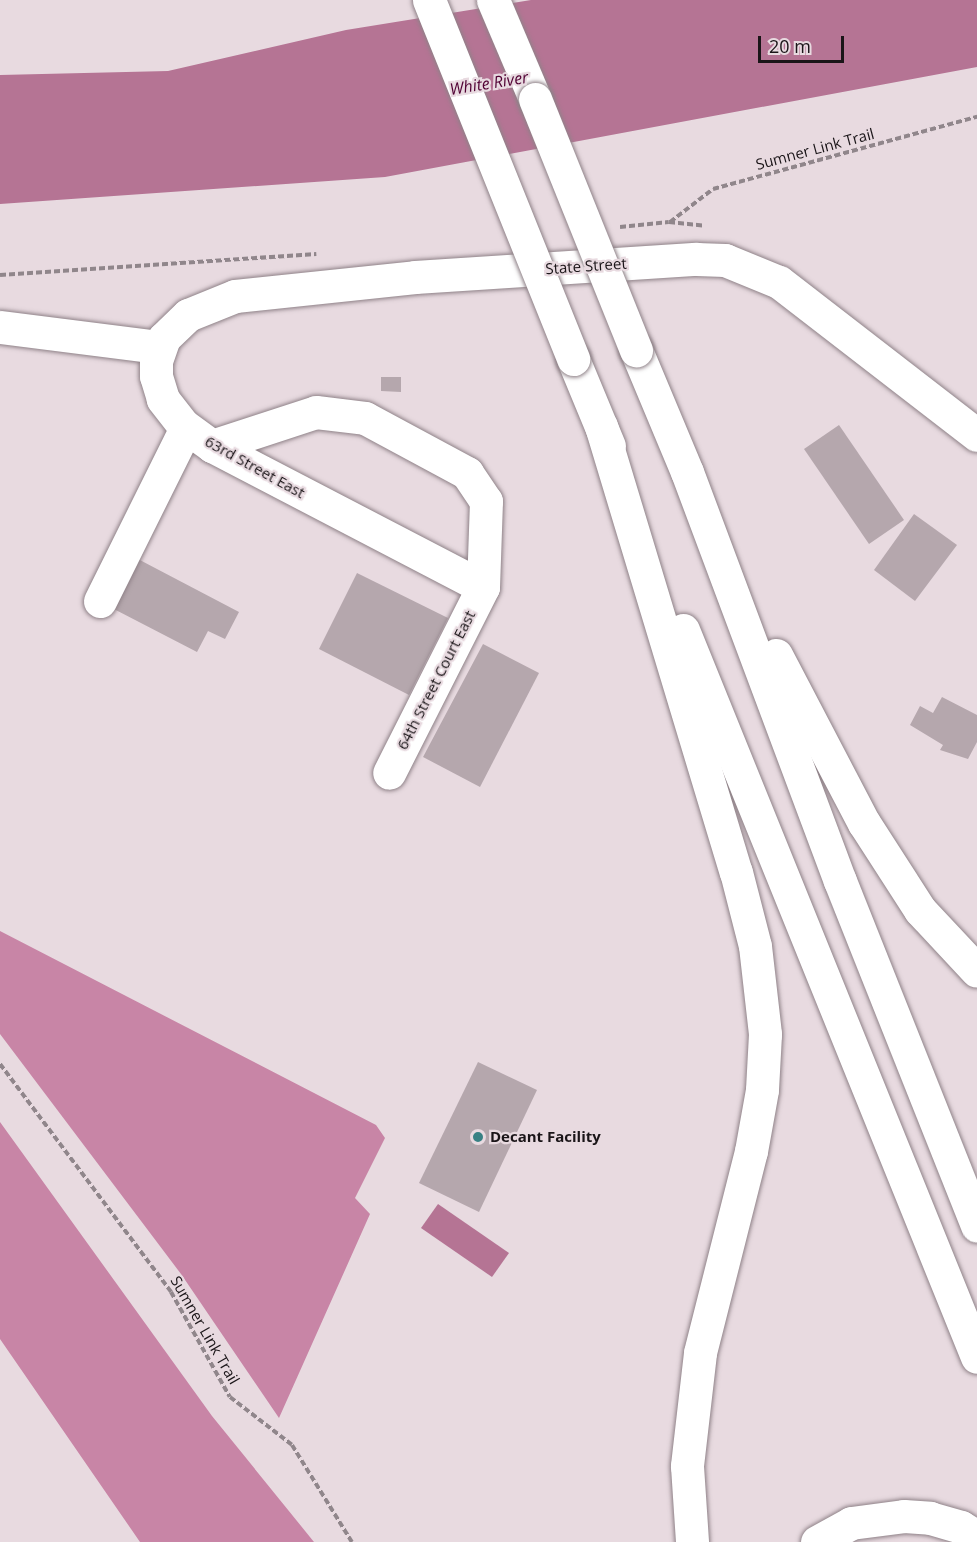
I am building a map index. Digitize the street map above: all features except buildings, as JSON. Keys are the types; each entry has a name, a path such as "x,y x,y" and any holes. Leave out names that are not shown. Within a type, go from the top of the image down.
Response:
{"main road":[{"path":"429,0 977,1357"},
{"path":"493,0 687,472 840,881 977,1226"},
{"path":"509,0 535,99"},
{"name":"State Street","path":"159,347 188,315 235,296 415,277 696,259 725,261 779,282 977,435"},
{"path":"0,327 159,347"},
{"name":"63rd Street East","path":"159,347 156,376 163,399 199,437 483,587"},
{"path":"100,601 199,437 316,412 365,418 467,473 486,501 483,587"},
{"path":"601,426 736,872 755,946 765,1034 762,1090 751,1151 700,1353 687,1466 692,1542"},
{"path":"687,472 803,713 864,823 920,910 977,971"},
{"name":"64th Street Court East","path":"389,773 483,587"},
{"path":"817,1542 851,1523 903,1516 930,1518 961,1527 977,1537"}],"path":[{"name":"Sumner Link Trail","path":"669,222 713,189 977,117"},
{"name":"Sumner Link Trail","path":"0,1064 171,1292 230,1396 292,1445 352,1542"}],"shaded area":[{"path":"0,931 376,1125 385,1138 355,1198 370,1214 279,1418 181,1274 0,1034"},
{"path":"0,1122 212,1416 314,1542 140,1542 0,1339"}],"water":[{"name":"White River","path":"531,0 977,0 977,67 385,177 0,204 0,75 168,71 346,30"},
{"path":"438,1204 509,1253 492,1277 421,1228"}],"place":[{"name":"Decant Facility","path":"478,1137"}]}
